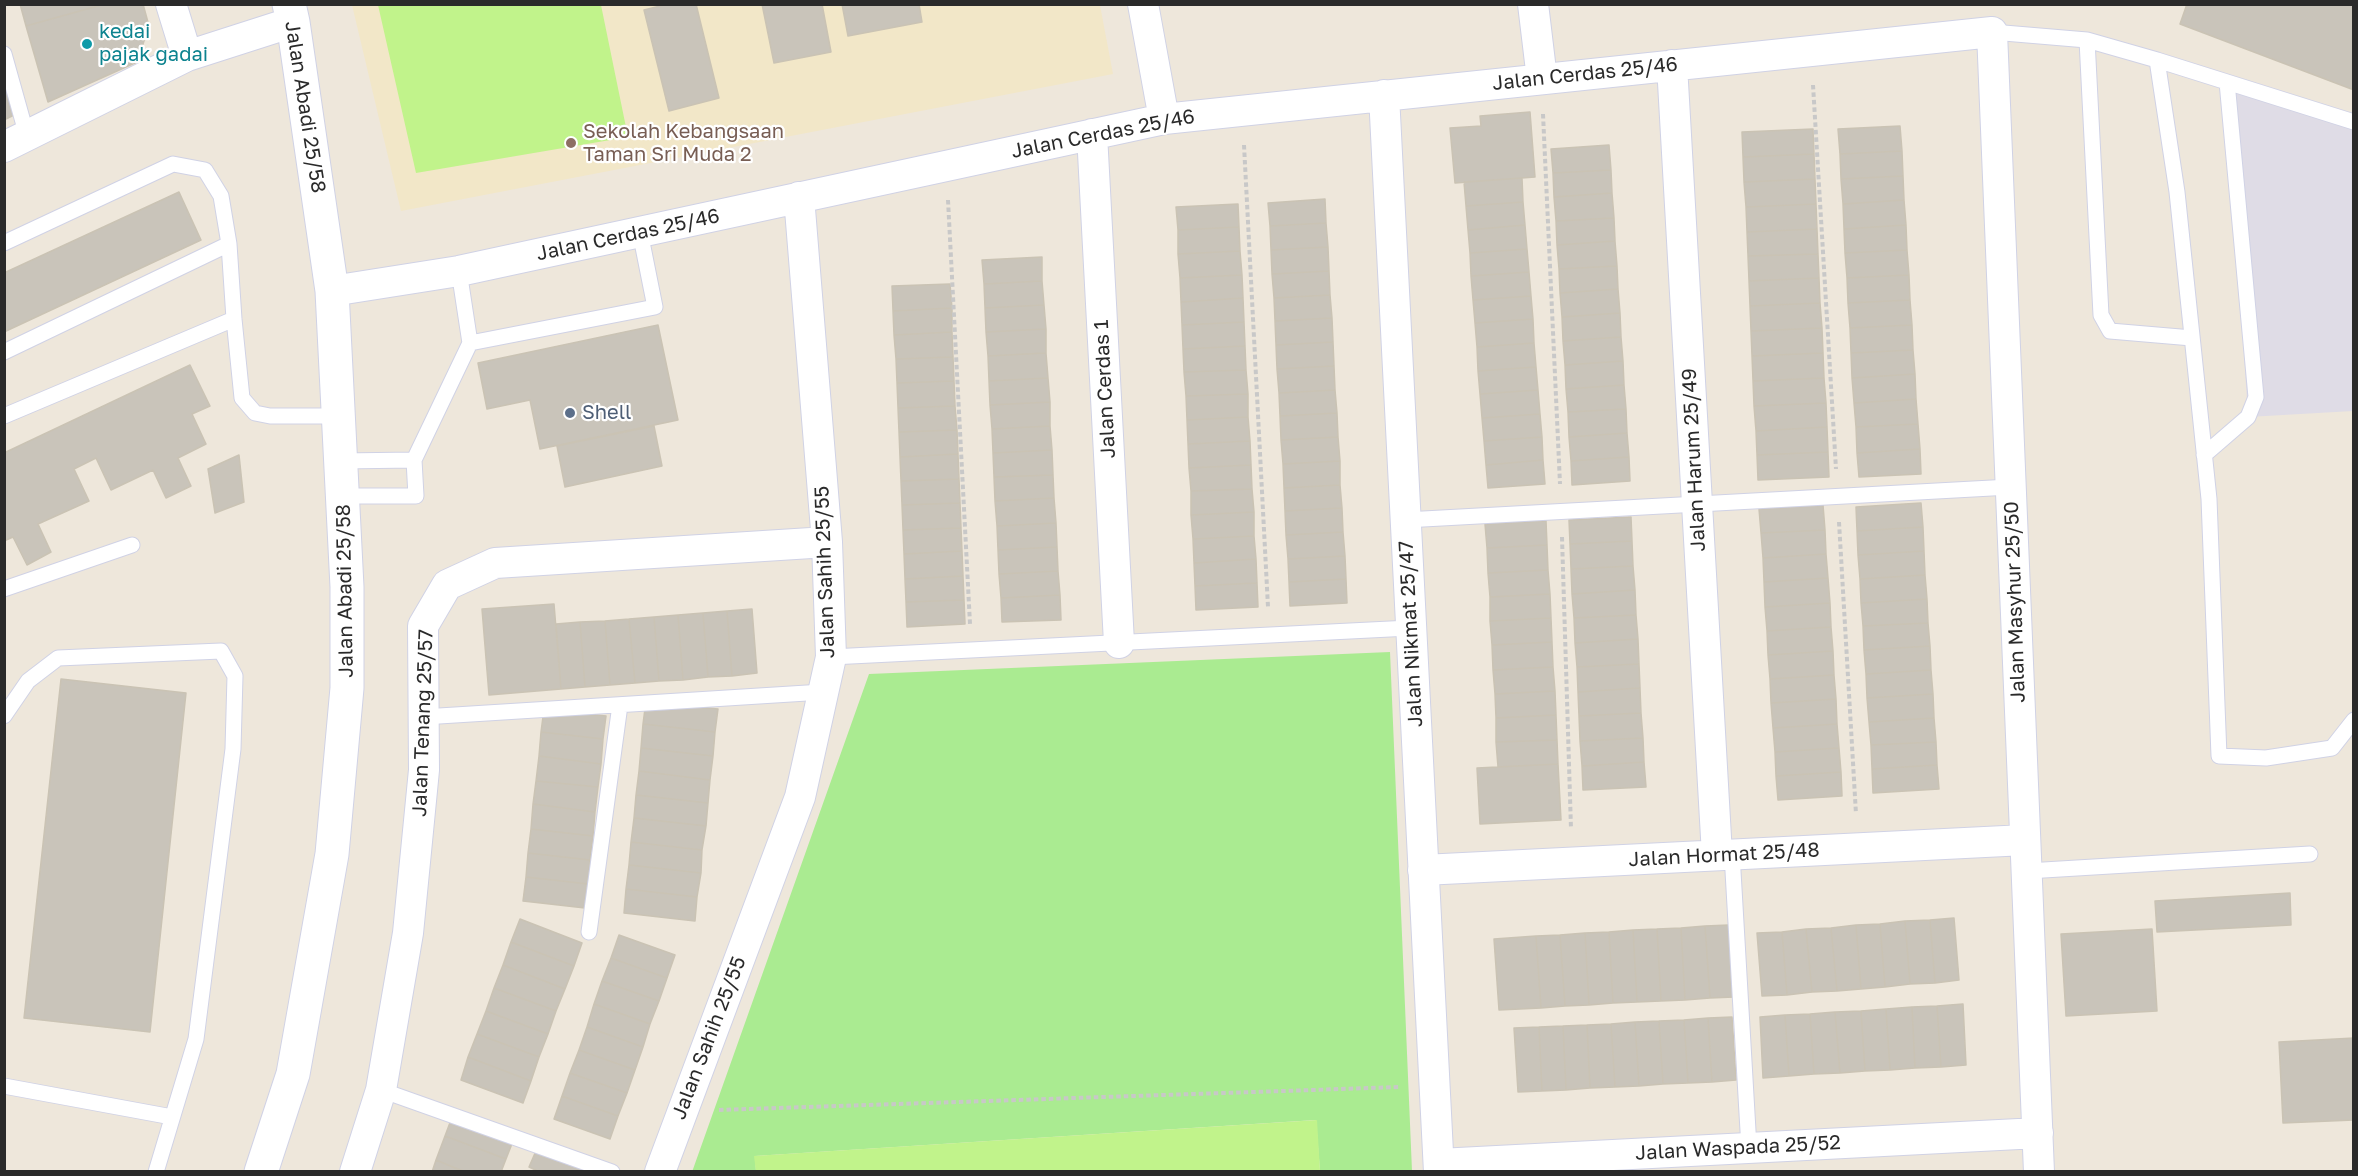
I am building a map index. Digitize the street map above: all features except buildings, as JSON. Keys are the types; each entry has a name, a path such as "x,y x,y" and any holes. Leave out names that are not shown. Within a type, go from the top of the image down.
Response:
{"street":[{"path":"171,4 187,56"},
{"path":"1143,4 1164,119"},
{"path":"1533,4 1542,79"},
{"path":"16,141 187,56 291,13"},
{"name":"Jalan Abadi 25/58","path":"261,1172 293,1074 332,854 347,688 347,586 332,291 291,13"},
{"name":"Jalan Cerdas 25/46","path":"332,291 459,271 1164,119 1992,32"},
{"name":"Jalan Masyhur 25/50","path":"1992,32 2039,1172"},
{"name":"Jalan Harum 25/49","path":"1672,65 1697,505 1725,855"},
{"name":"Jalan Nikmat 25/47","path":"1384,96 1439,1168"},
{"name":"Jalan Cerdas 1","path":"1092,134 1119,643"},
{"name":"Jalan Sahih 25/55","path":"660,1172 800,796 831,657 826,543 799,197"},
{"name":"Jalan Tenang 25/57","path":"355,1172 381,1090 408,933 424,770 423,626 447,585 495,563 826,543"},
{"name":"Jalan Hormat 25/48","path":"1423,870 2025,840"},
{"name":"Jalan Waspada 25/52","path":"1439,1168 1733,1156 2038,1133"}],"lane":[{"path":"1992,32 2087,40 2354,122"},
{"path":"2087,40 2101,315 2110,331 2192,338"},
{"path":"4,54 16,141"},
{"path":"2157,60 2177,192 2209,499 2219,756 2266,758 2332,748 2354,720"},
{"path":"2204,455 2248,417 2256,397 2227,82"},
{"path":"4,243 173,164 205,170 221,196 229,244 242,398 255,413 270,416 339,416"},
{"path":"470,343 654,307 640,232"},
{"path":"4,352 229,244"},
{"path":"343,496 416,496 414,460 470,343 459,271"},
{"path":"4,416 234,319"},
{"path":"341,460 414,460"},
{"path":"1405,520 2010,487"},
{"path":"4,589 132,545"},
{"path":"831,657 1410,628"},
{"path":"4,716 28,681 58,658 221,651 235,676 233,749 196,1040 156,1172"},
{"path":"423,717 823,692"},
{"path":"589,932 620,705"},
{"path":"2026,871 2310,854"},
{"path":"1725,855 1733,1156"},
{"path":"4,1086 172,1117"},
{"path":"381,1090 612,1172"}],"path":[{"path":"1811,51 1858,848"},
{"path":"1542,79 1561,512 1572,863"},
{"path":"1242,111 1269,636"},
{"path":"946,166 972,651"},
{"path":"682,1111 1435,1086"}],"shaded area":[{"name":"Sekolah Kebangsaan Taman Sri Muda 2","path":"352,5 1100,5 1113,74 401,211"},
{"path":"2227,82 2353,122 2353,411 2248,417"}],"green space":[{"path":"378,5 601,5 628,137 416,173"},
{"path":"1390,652 1412,1171 1320,1171 1316,1120 755,1156 756,1171 692,1172 869,674"},
{"path":"1317,1120 1320,1171 756,1172 754,1156"}],"place":[{"name":"kedai pajak gadai","path":"87,44"},
{"name":"Sekolah Kebangsaan Taman Sri Muda 2","path":"571,143"},
{"name":"Shell","path":"570,413"}]}
